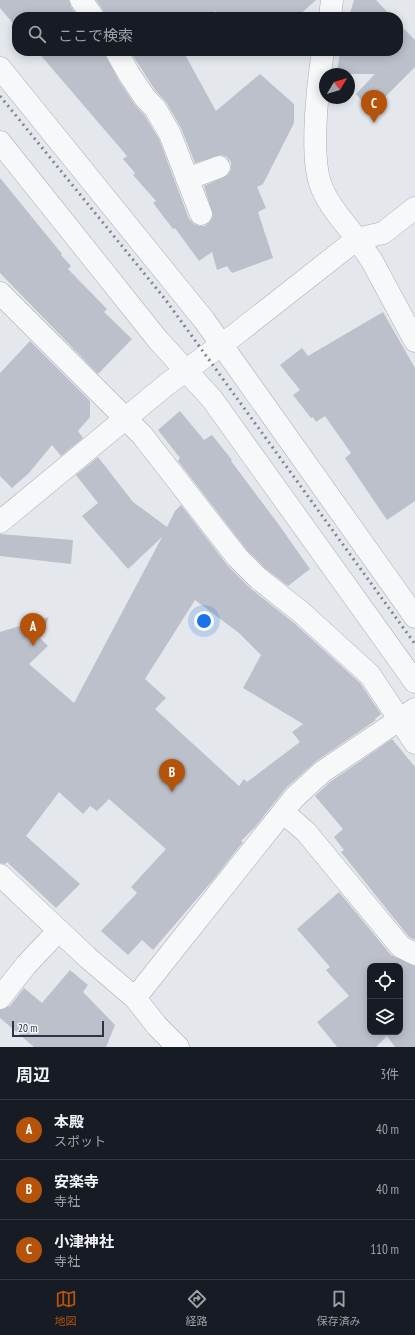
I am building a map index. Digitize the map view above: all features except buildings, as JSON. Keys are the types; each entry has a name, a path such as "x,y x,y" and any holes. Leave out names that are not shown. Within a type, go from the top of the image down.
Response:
{"street":[{"path":"81,0 89,12"},
{"path":"331,12 332,0"},
{"path":"119,56 137,86 155,108 170,134 201,214"},
{"path":"323,56 319,83 316,166 320,184 328,199 372,261 415,342"},
{"path":"0,68 77,161 222,343 415,617"},
{"path":"0,142 158,340 212,399 415,682"},
{"path":"187,179 219,167"},
{"path":"0,522 186,370 357,240 383,233 415,208"},
{"path":"0,293 142,436 237,557 259,579 302,613 370,675 408,715 415,743"},
{"path":"135,998 294,798 322,772 354,748 408,715"},
{"path":"283,812 306,832 401,947 415,954"},
{"path":"0,875 135,998 157,1026 178,1047"},
{"path":"0,998 26,965 59,930"}],"railway":[{"path":"0,96 165,299 415,644"}],"place":[{"name":"小津神社","path":"374,123"},
{"name":"本殿","path":"33,646"},
{"name":"安楽寺","path":"172,792"}]}
